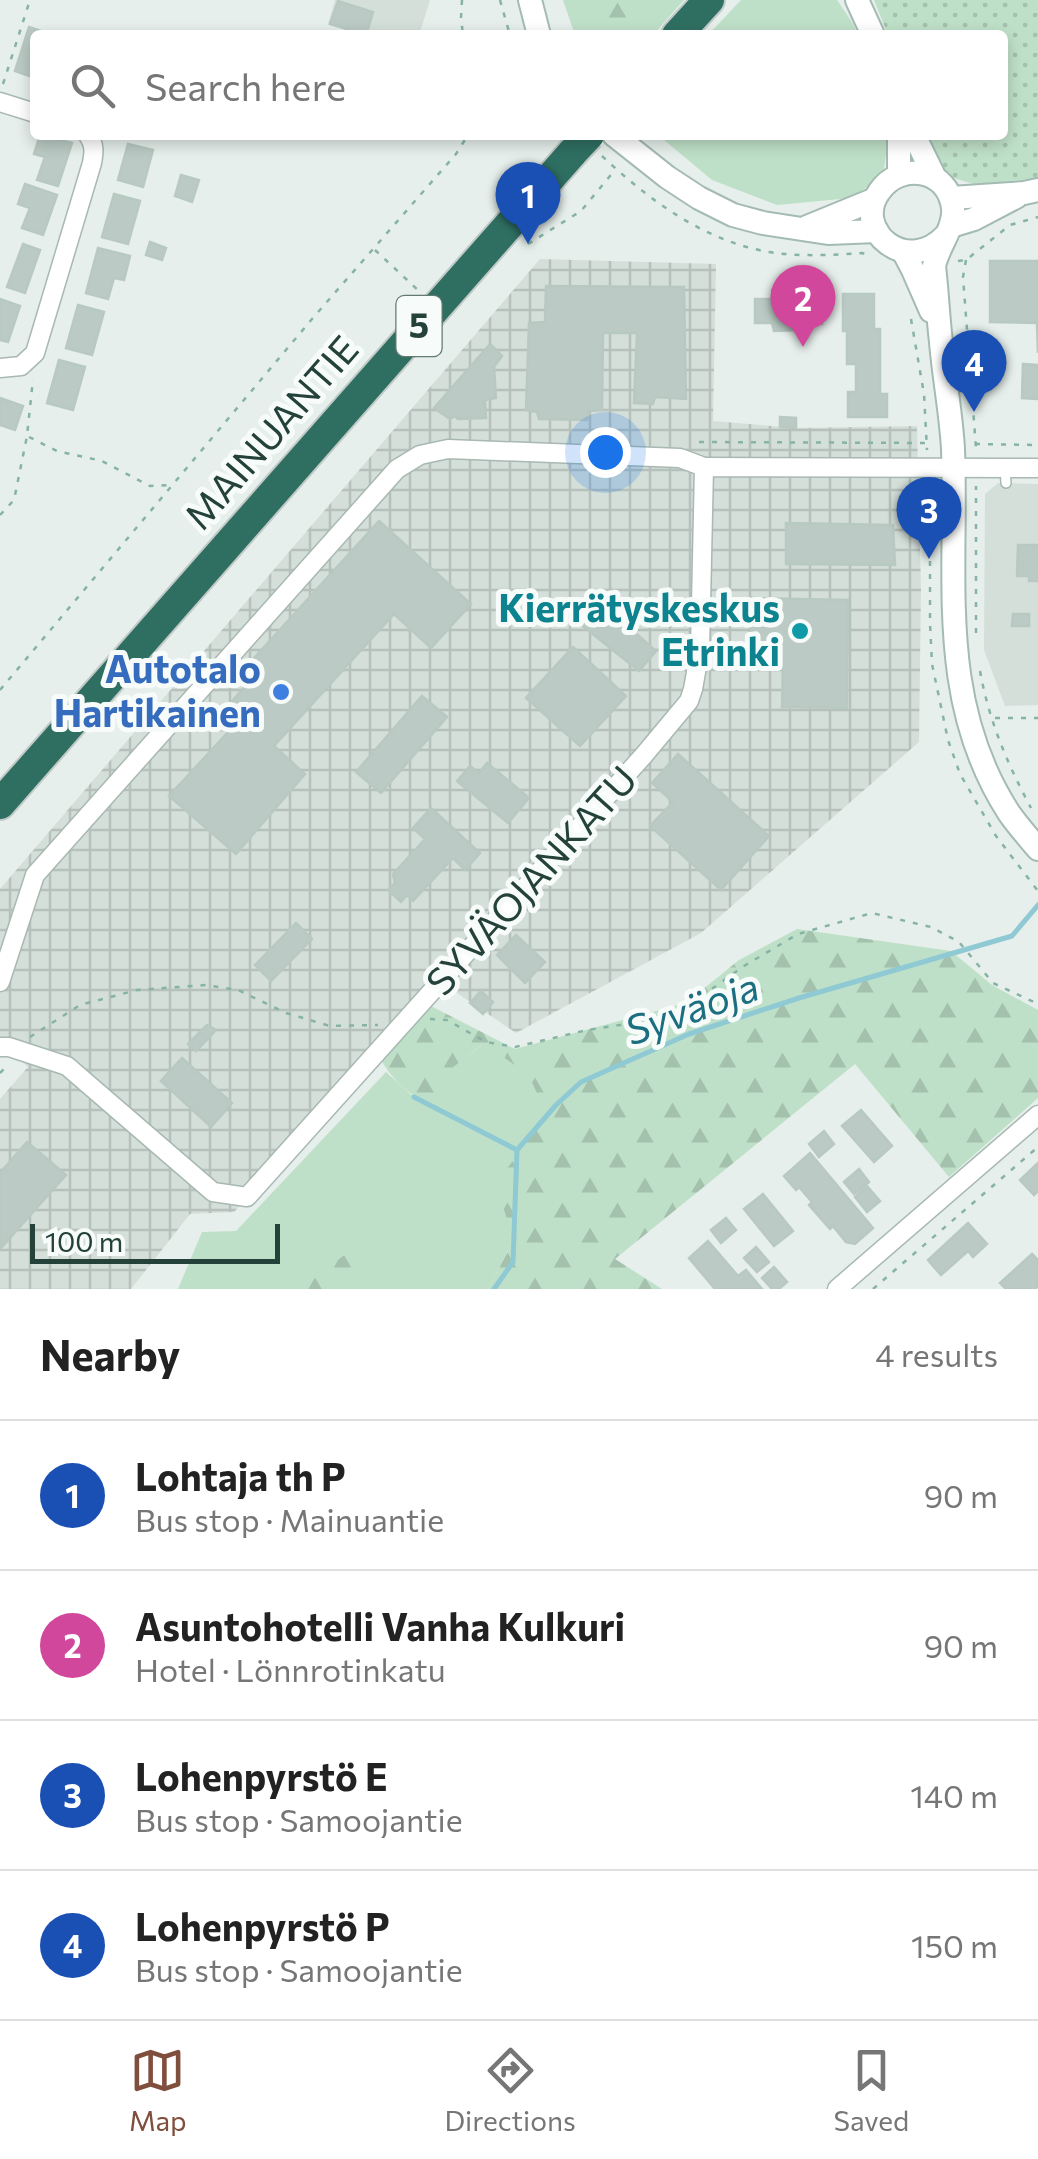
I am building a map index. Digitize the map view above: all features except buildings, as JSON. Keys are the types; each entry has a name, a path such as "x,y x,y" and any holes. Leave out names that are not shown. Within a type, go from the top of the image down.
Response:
{"highway":[{"path":"682,30 709,0"},
{"name":"MAINUANTIE","path":"5,796 593,144"}],"street":[{"path":"530,0 538,30"},
{"path":"857,0 871,30"},
{"path":"0,98 30,111"},
{"path":"0,368 21,366 35,352 92,164 91,140"},
{"path":"898,174 899,140"},
{"path":"916,140 934,176 951,198 953,209 949,231 934,266 940,341"},
{"path":"593,144 666,177 733,215 828,233 877,231"},
{"path":"934,176 898,174 882,186 873,200 873,215 877,231 888,244 902,251 928,250 949,231 1031,191"},
{"path":"951,198 1031,191"},
{"path":"804,228 873,200"},
{"path":"902,251 928,303 940,341 964,456 952,600 963,701 994,788 1038,849"},
{"path":"0,982 35,876 398,470 420,455 448,448 680,458 704,467 964,456 1006,475 1038,468"},
{"name":"SYVÄOJANKATU","path":"0,1047 10,1046 67,1066 213,1192 248,1197 689,701 700,650 704,467"},
{"path":"837,1289 1038,1114"}],"path":[{"path":"0,98 30,0"},
{"path":"462,0 462,30"},
{"path":"500,0 509,30"},
{"path":"0,690 465,140"},
{"path":"593,144 616,169 673,214 720,236"},
{"path":"528,244 581,210 616,169"},
{"path":"374,249 420,291"},
{"path":"966,260 964,456 976,632"},
{"path":"0,515 14,500 28,436 35,352"},
{"path":"28,436 58,452 102,461 150,486 174,484"},
{"path":"699,442 964,456 1038,445"},
{"path":"979,664 1008,764 1038,817"},
{"path":"992,718 1038,718"},
{"path":"0,1074 32,1035 80,1005 137,990 206,986 238,990 286,1013 330,1026 447,1020 486,1042 515,1047 639,1022 685,1008 798,934 872,913 945,934 959,942 994,984 1038,1004"},
{"path":"873,1289 1038,1147"}],"shaded area":[{"path":"335,0 430,0 421,30 347,30 328,24"},
{"path":"540,259 716,264 713,421 796,428 917,426 919,742 701,933 516,1033 445,985 234,1212 190,1214 131,1289 0,1289 0,1099 28,1067 0,1041 0,889"},
{"path":"998,483 1038,484 1038,705 1005,706 984,650 985,494"}],"green space":[{"path":"563,0 684,0 657,30 573,30"},
{"path":"601,0 659,0 632,30 604,30 596,15"},
{"path":"741,0 837,0 856,30 713,30"},
{"path":"874,0 1038,0 1038,178 977,185 950,177 927,140 1008,140 1008,30 886,30"},
{"path":"664,140 888,140 883,176 851,198 777,205 712,180"},
{"path":"797,929 951,951 992,985 1038,1010 1038,1098 949,1177 855,1064 615,1259 662,1289 488,1289 508,1251 509,1226 499,1193 500,1178 541,1123 541,1103 529,1075 481,1045 441,1077 430,1105 400,1085 379,1056 427,1004 515,1049 686,1003 739,960"},
{"path":"484,1043 557,1092 515,1163 513,1241 488,1289 178,1289 202,1232 236,1231 386,1072 414,1097"},
{"path":"343,1256 364,1260 367,1267 352,1289 300,1289"}],"waterway":[{"name":"Syväoja","path":"494,1289 513,1262 517,1150 581,1082 689,1034 1012,936 1038,905"},
{"path":"414,1097 517,1150"}],"place":[{"name":"Lohtaja th P","path":"528,244"},
{"name":"Asuntohotelli Vanha Kulkuri","path":"803,347"},
{"name":"Lohenpyrstö P","path":"974,412"},
{"name":"Lohenpyrstö E","path":"929,559"},
{"name":"Kierrätyskeskus Etrinki","path":"800,631"},
{"name":"Autotalo Hartikainen","path":"281,692"}]}
